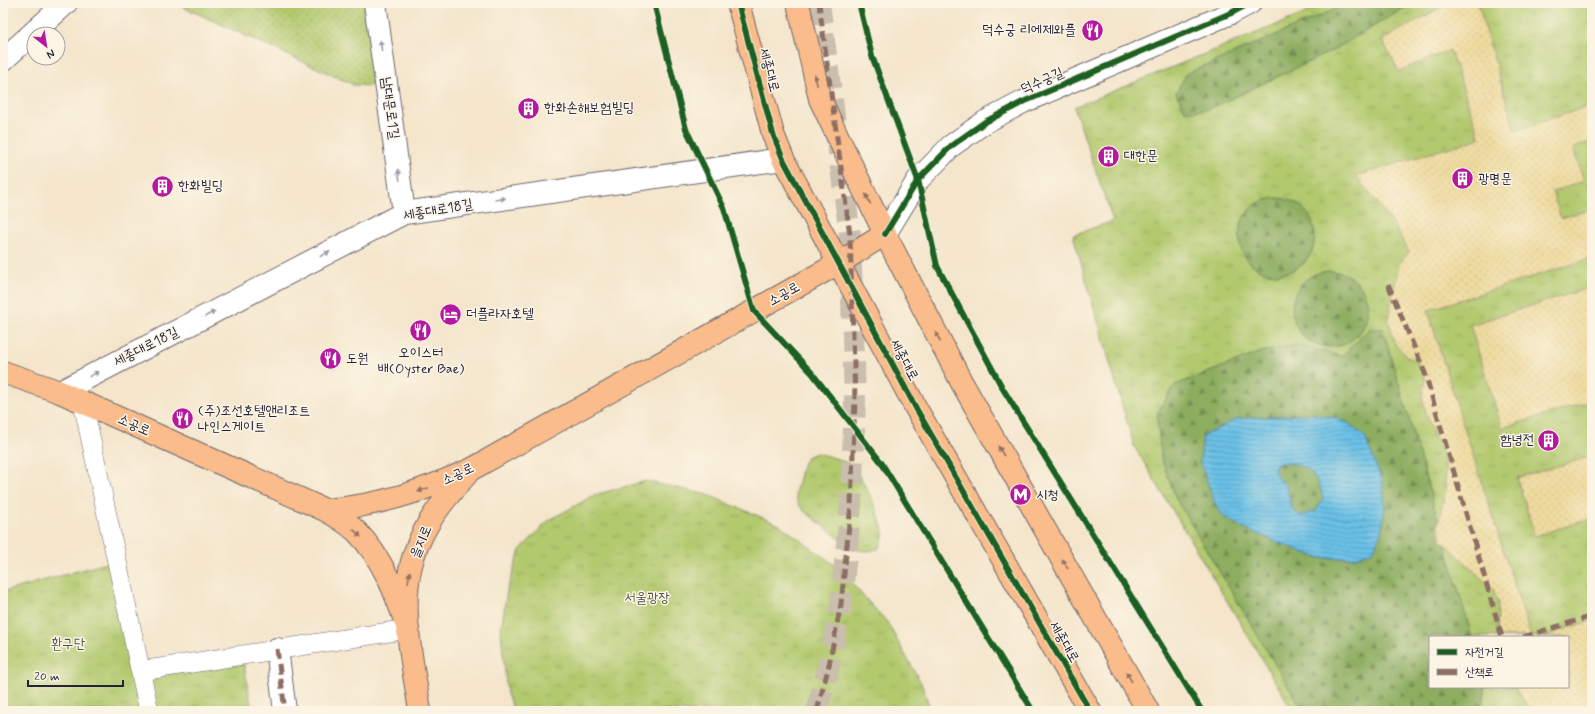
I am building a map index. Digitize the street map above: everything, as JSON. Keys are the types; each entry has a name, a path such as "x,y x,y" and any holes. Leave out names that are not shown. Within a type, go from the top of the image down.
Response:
{"main road":[{"name":"세종대로","path":"738,3 774,134 783,159 917,410 1090,711"},
{"path":"798,3 820,99 885,234 962,383 1148,711"},
{"name":"소공로","path":"3,372 60,392 325,510 364,506 400,497 472,469 839,263 885,234"},
{"name":"을지로","path":"420,711 408,629 408,583 412,562 418,543 428,524 440,506 472,469"},
{"name":"을지로","path":"325,510 355,530 375,554 387,575 408,629"}],"street":[{"path":"3,60 66,3"},
{"name":"남대문로1길","path":"375,3 404,213"},
{"name":"덕수궁길","path":"885,234 918,180 951,146 985,122 1023,102 1228,8 1250,3"},
{"name":"세종대로18길","path":"60,392 404,213 783,159"},
{"path":"277,649 285,711"}],"lane":[{"path":"83,403 149,711"},
{"path":"141,671 408,629"}],"green space":[{"path":"174,3 369,3 376,81 370,86 354,85"},
{"path":"1326,3 1592,3 1592,711 1293,711 1134,446 1073,235 1113,221 1074,107 1301,15"},
{"path":"1349,3 1413,3 1330,52 1209,109 1186,112 1176,93 1186,74"},
{"path":"1270,198 1284,198 1298,204 1309,215 1315,229 1315,243 1312,251 1304,263 1298,268 1284,274 1270,274 1256,268 1245,257 1239,243 1239,229 1245,215 1256,204"},
{"path":"1323,271 1337,271 1351,277 1362,288 1368,302 1368,316 1365,324 1357,336 1351,341 1337,347 1323,347 1309,341 1298,330 1292,316 1292,302 1298,288 1309,277"},
{"path":"1369,329 1383,329 1472,636 1429,636 1429,688 1485,688 1481,711 1303,711 1176,499 1161,458 1157,413 1175,385 1261,352 1296,345 1342,356"},
{"path":"817,453 843,461 852,468 864,484 878,515 883,532 883,539 878,549 867,551 853,549 804,511 798,503 795,494 802,466 808,456"},
{"name":"서울광장","path":"646,481 708,495 780,525 836,566 887,622 921,683 931,711 514,711 507,694 501,631 507,590 520,550 548,521 594,495"},
{"name":"환구단","path":"117,560 141,671 244,664 252,711 3,711 3,592"}],"sand":[{"path":"1449,3 1478,3 1515,131 1592,105 1592,141 1573,148 1584,181 1552,192 1561,218 1592,209 1592,258 1428,310 1531,636 1497,636 1498,604 1493,589 1441,540 1438,524 1445,493 1445,460 1429,422 1422,398 1425,379 1416,360 1407,357 1395,344 1388,318 1399,264 1409,252 1392,222 1356,176 1480,138 1450,50 1399,71 1382,40"},
{"path":"1592,287 1592,401 1502,428 1470,325"},
{"path":"1592,456 1592,518 1535,536 1517,478"},
{"path":"1592,620 1592,711 1531,711 1515,688 1569,688 1569,636 1546,636"}],"water":[{"path":"1312,414 1332,417 1348,423 1365,437 1383,483 1385,509 1380,536 1373,551 1353,558 1318,558 1247,530 1225,518 1216,506 1200,462 1203,436 1237,419","holes":["1276,464 1299,465 1305,468 1318,482 1323,498 1316,511 1300,516 1292,509 1286,485 1279,479 1274,471"]}],"tunnel":[{"path":"817,711 829,665 841,604 851,505 855,400 850,235 819,3"}],"marked path":[{"path":"817,711 829,665 841,604 851,505 855,400 850,235 819,3"},
{"path":"1388,284 1425,373 1502,636"},
{"path":"1526,636 1592,616"},
{"path":"277,649 285,711"}],"cycle path":[{"path":"654,3 686,129 724,208 754,311 812,373 881,462 1033,711"},
{"path":"738,3 773,134 783,159 917,410 1090,711"},
{"path":"859,3 872,56 918,180 937,266 1003,389 1202,711"},
{"path":"885,234 918,180 951,146 985,122 1023,102 1231,13 1250,3"}],"place":[{"name":"덕수궁 리에제와플","path":"1092,30"},
{"name":"한화손해보험빌딩","path":"528,108"},
{"name":"대한문","path":"1109,156"},
{"name":"광명문","path":"1463,179"},
{"name":"한화빌딩","path":"163,186"},
{"name":"더플라자호텔","path":"450,314"},
{"name":"오이스터 배(Oyster Bae)","path":"421,331"},
{"name":"도원","path":"331,359"},
{"name":"(주)조선호텔앤리조트 나인스게이트","path":"182,419"},
{"name":"함녕전","path":"1549,440"},
{"name":"시청","path":"1021,495"}]}
